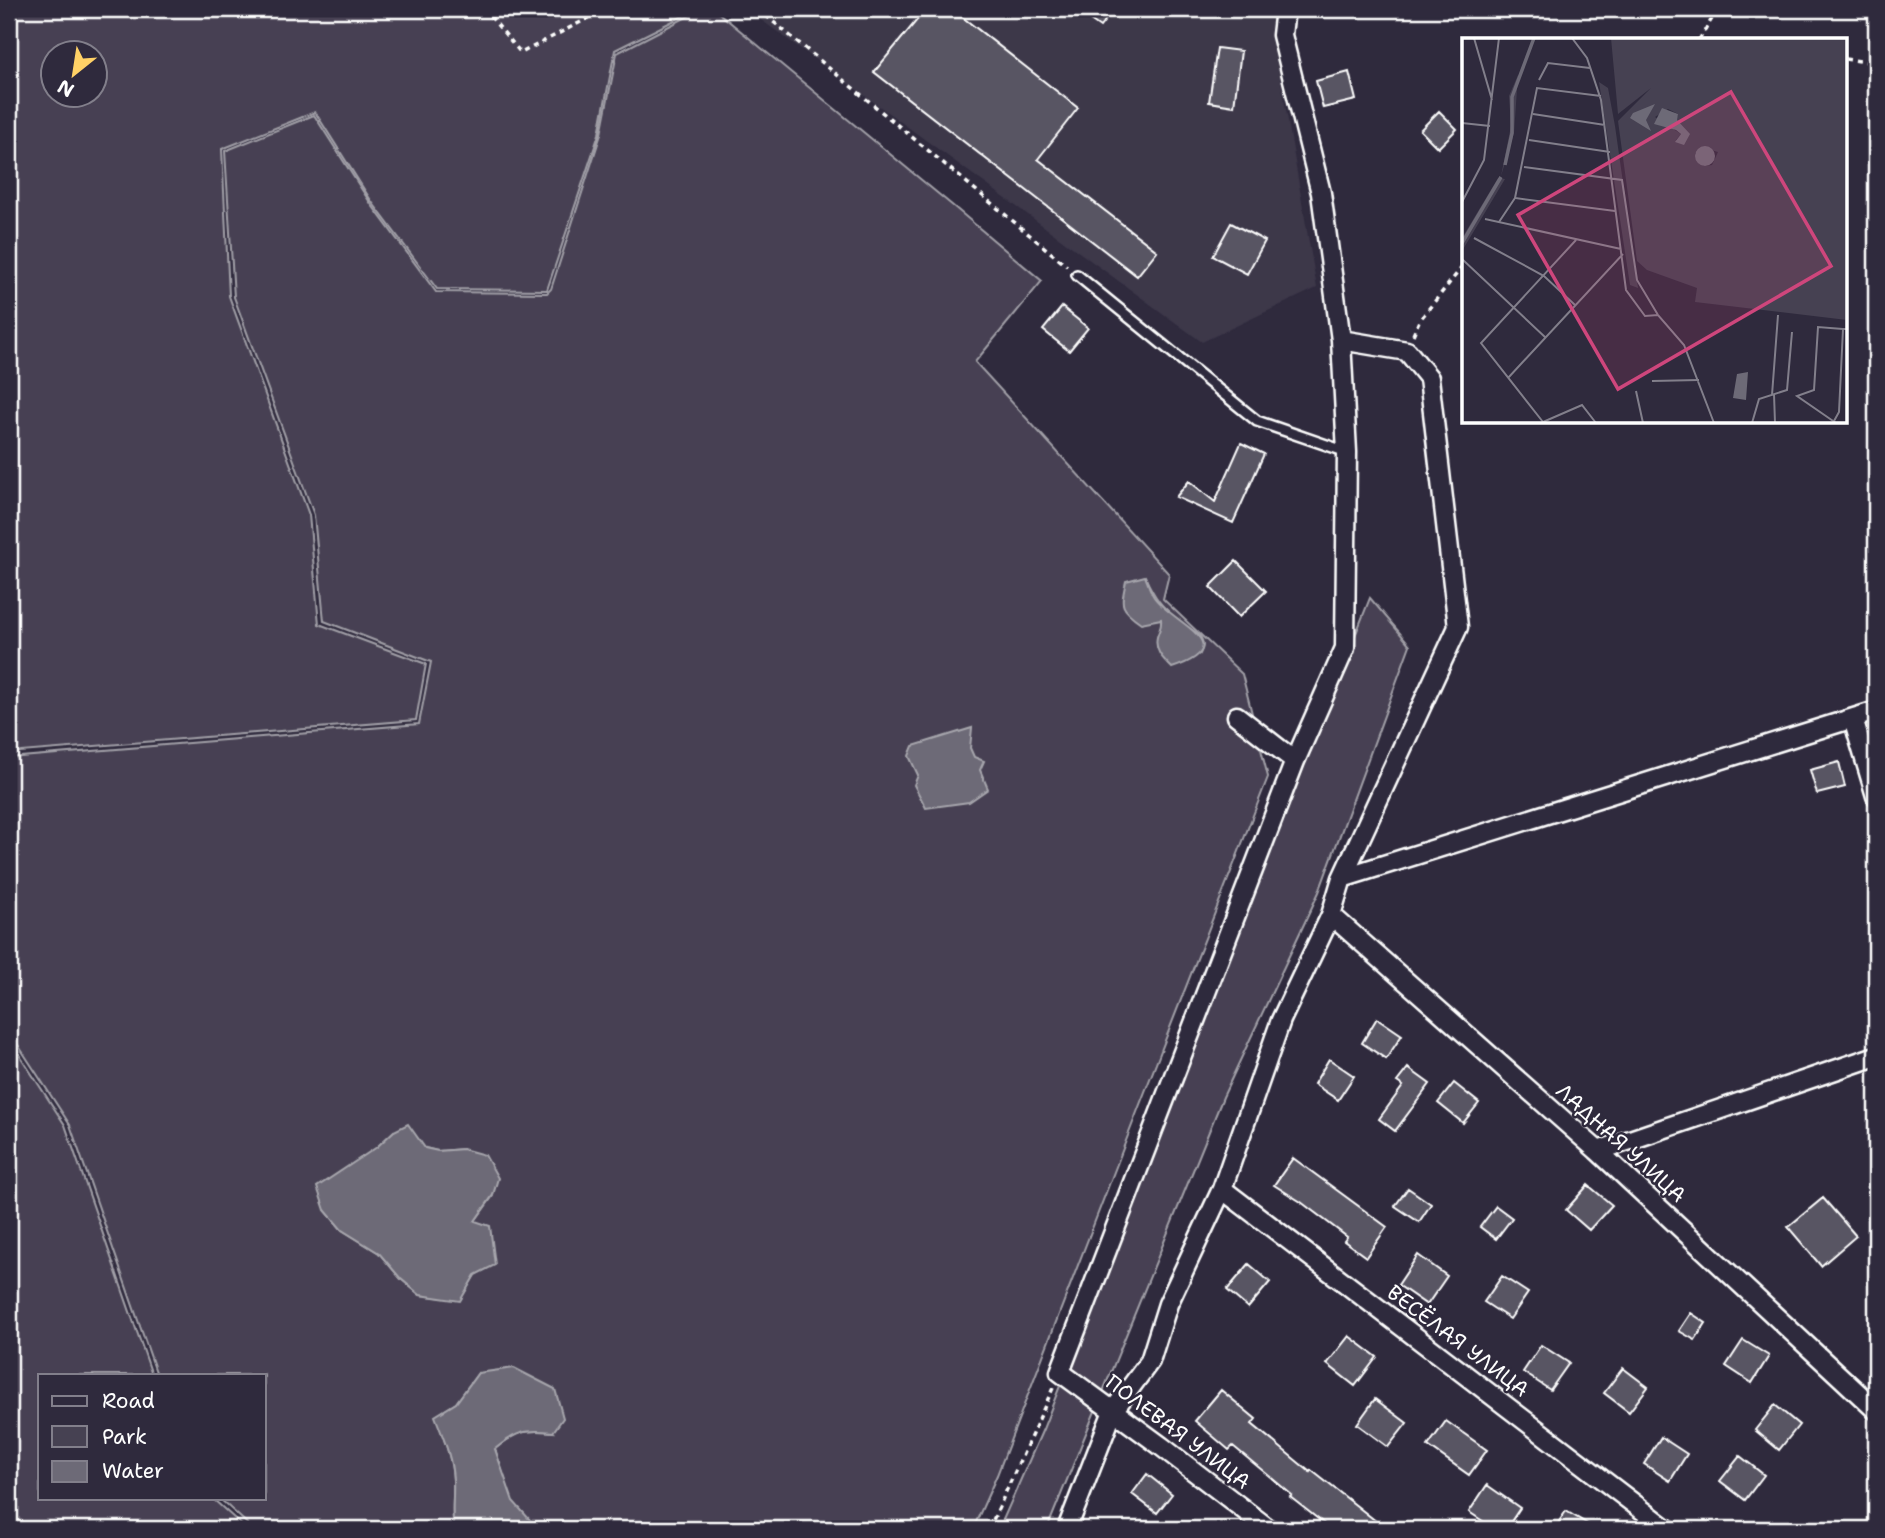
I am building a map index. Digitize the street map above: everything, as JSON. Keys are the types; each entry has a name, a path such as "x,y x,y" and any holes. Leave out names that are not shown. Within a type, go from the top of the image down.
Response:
{"street":[{"path":"1060,1372 1295,761 1345,648 1347,452 1341,340 1321,193 1282,35 1285,9"},
{"path":"1067,1529 1113,1411 1150,1361 1168,1304 1222,1189 1281,1020 1331,915 1342,878 1458,627 1429,378 1407,351 1341,340"},
{"path":"1342,878 1876,711"},
{"path":"1237,716 1295,761"},
{"path":"1853,719 1876,796"},
{"name":"ЛАДНАЯ УЛИЦА","path":"1331,915 1598,1151 1876,1410"},
{"path":"1598,1151 1876,1056"},
{"name":"ВЕСЁЛАЯ УЛИЦА","path":"1222,1189 1667,1529"},
{"name":"ПОЛЕВАЯ УЛИЦА","path":"1060,1372 1269,1529"}],"lane":[{"path":"1077,275 1257,421 1347,452"}],"path":[{"path":"484,9 521,53 606,9"},
{"path":"758,9 1077,275"},
{"path":"1701,38 1718,9"},
{"path":"1846,59 1876,63"},
{"path":"1407,351 1419,321 1462,267"},
{"path":"989,1529 1060,1372"}],"shaded area":[{"path":"746,9 1278,9 1275,46 1317,288 1202,342"}],"green space":[{"path":"9,9 697,9 615,50 599,134 547,290 437,289 372,202 315,112 222,149 229,296 309,515 319,624 426,664 416,720 9,753"},
{"path":"702,9 714,9 953,206 1042,281 975,362 1169,574 1163,599 1242,674 1268,777 997,1475 973,1529 538,1529 512,1501 495,1449 509,1438 522,1433 553,1432 478,1373 456,1403 436,1416 452,1472 454,1529 253,1529 221,1500 266,1500 266,1374 157,1374 70,1125 9,1031 9,758 419,724 431,662 324,621 314,515 234,297 225,151 314,115 371,204 436,292 547,293 551,289 601,134 617,53","holes":["1145,577 1155,596 1173,616 1201,638 1203,646 1200,654 1162,628","394,1131 425,1148 437,1151 463,1149 493,1196 475,1221 475,1275 460,1300 420,1295 401,1279 379,1253 342,1230 325,1210 377,1147"]},
{"path":"1370,598 1410,645 1319,892 1223,1097 1047,1529 999,1529 1043,1429"},
{"path":"9,1039 65,1125 152,1374 38,1374 38,1500 214,1500 246,1529 9,1529"}],"water":[{"path":"1145,576 1154,597 1187,625 1202,643 1201,651 1192,659 1172,668 1158,651 1157,637 1161,619 1141,623 1123,605 1126,581"},
{"path":"972,728 970,748 974,757 984,761 980,770 988,789 969,802 926,808 914,785 918,775 909,756 913,746"},
{"path":"408,1124 425,1148 438,1151 463,1149 485,1155 498,1178 493,1195 475,1221 490,1226 495,1265 475,1275 460,1301 420,1295 401,1279 379,1253 342,1230 325,1210 317,1187 377,1147 394,1131"},
{"path":"514,1368 555,1389 563,1418 553,1432 522,1433 509,1438 495,1449 513,1501 538,1529 454,1529 451,1463 435,1416 456,1403 478,1373"}],"building":[{"path":"926,9 952,9 1078,108 1038,159 1157,251 1137,276 874,72"},
{"path":"1075,9 1114,9 1100,27"},
{"path":"1217,48 1241,51 1234,106 1209,102"},
{"path":"1349,72 1356,100 1323,108 1316,81"},
{"path":"1439,111 1457,129 1438,148 1420,130"},
{"path":"1231,223 1265,241 1247,274 1213,256"},
{"path":"1062,307 1088,328 1069,351 1043,330"},
{"path":"1241,443 1264,454 1233,523 1176,497 1189,481 1215,502"},
{"path":"1236,561 1266,591 1239,617 1210,587"},
{"path":"1839,762 1845,787 1817,794 1810,770"},
{"path":"1377,1018 1402,1035 1386,1059 1362,1043"},
{"path":"1329,1059 1354,1076 1338,1100 1314,1084"},
{"path":"1408,1068 1430,1084 1395,1131 1379,1119 1403,1086 1397,1082"},
{"path":"1454,1083 1479,1103 1463,1123 1438,1103"},
{"path":"1293,1158 1387,1227 1366,1257 1344,1241 1347,1237 1274,1185"},
{"path":"1588,1185 1612,1205 1589,1230 1566,1210"},
{"path":"1408,1188 1431,1204 1419,1222 1395,1206"},
{"path":"1823,1198 1856,1236 1821,1266 1788,1227"},
{"path":"1496,1206 1512,1218 1496,1239 1480,1227"},
{"path":"1418,1255 1447,1276 1427,1305 1398,1285"},
{"path":"1249,1264 1270,1282 1248,1308 1227,1290"},
{"path":"1502,1276 1528,1293 1510,1319 1484,1302"},
{"path":"1691,1313 1706,1323 1695,1340 1679,1331"},
{"path":"1349,1336 1377,1357 1355,1386 1327,1364"},
{"path":"1743,1340 1769,1356 1752,1383 1726,1366"},
{"path":"1541,1345 1569,1363 1550,1390 1523,1372"},
{"path":"1623,1368 1648,1387 1629,1412 1604,1393"},
{"path":"1221,1390 1256,1419 1252,1424 1386,1529 1331,1529 1233,1446 1229,1450 1195,1421"},
{"path":"1375,1399 1407,1423 1388,1447 1357,1424"},
{"path":"1775,1405 1799,1425 1779,1450 1755,1430"},
{"path":"1446,1421 1487,1450 1469,1475 1428,1446"},
{"path":"1661,1437 1687,1454 1670,1481 1644,1464"},
{"path":"1740,1456 1764,1475 1745,1500 1720,1481"},
{"path":"1147,1474 1172,1494 1157,1513 1132,1494"},
{"path":"1487,1485 1520,1508 1506,1529 1495,1529 1469,1512"},
{"path":"1566,1511 1596,1529 1554,1529"}]}
